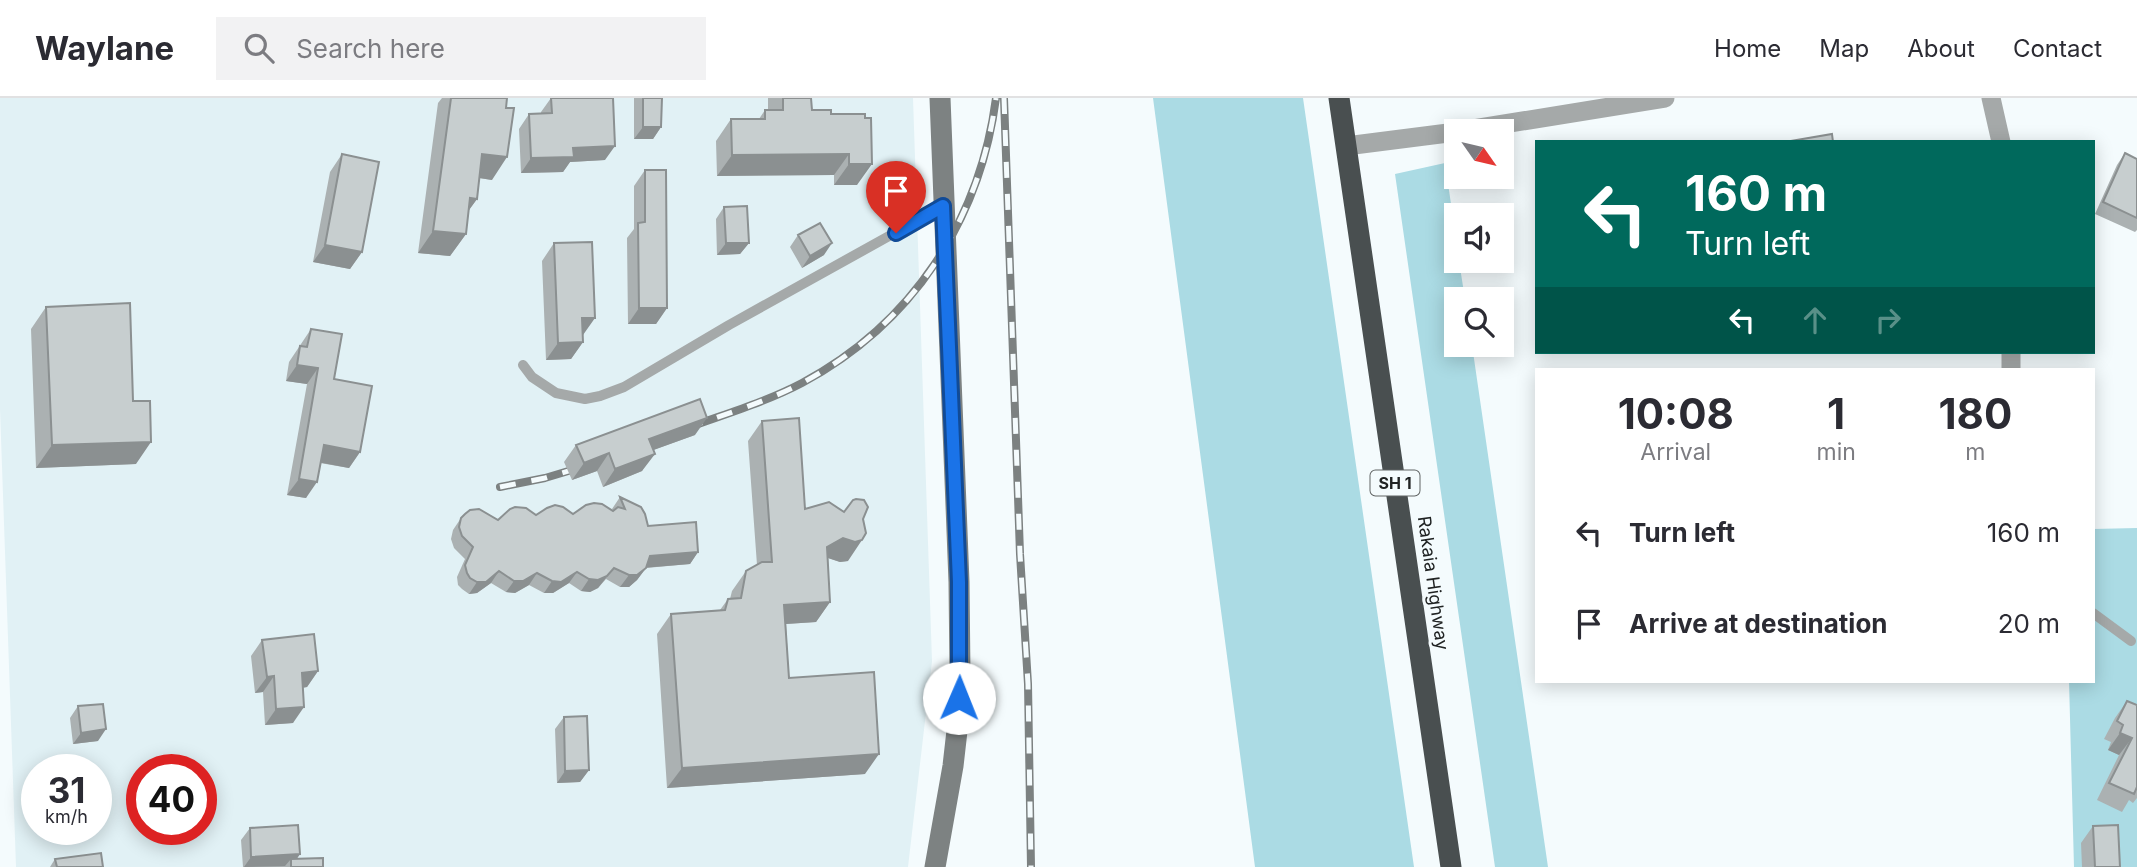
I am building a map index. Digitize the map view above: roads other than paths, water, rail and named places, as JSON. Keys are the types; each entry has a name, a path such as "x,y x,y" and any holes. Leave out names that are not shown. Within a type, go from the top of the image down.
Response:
{"highway":[{"name":"Rakaia Highway","path":"1339,98 1451,867"}],"street":[{"path":"935,867 954,755 960,674 959,582 940,98"},
{"path":"1514,123 1665,98"},
{"path":"1992,98 2001,140"},
{"path":"1346,146 1444,134"}],"lane":[{"path":"523,365 532,377 556,393 585,399 624,387 729,325 943,206"},
{"path":"2095,614 2132,641"}],"railway":[{"path":"687,428 760,402 802,383 841,359 876,331 908,299 934,265 957,227 988,143 996,98"},
{"path":"1004,98 1020,554 1028,684 1031,867"},
{"path":"500,487 585,466"}]}
